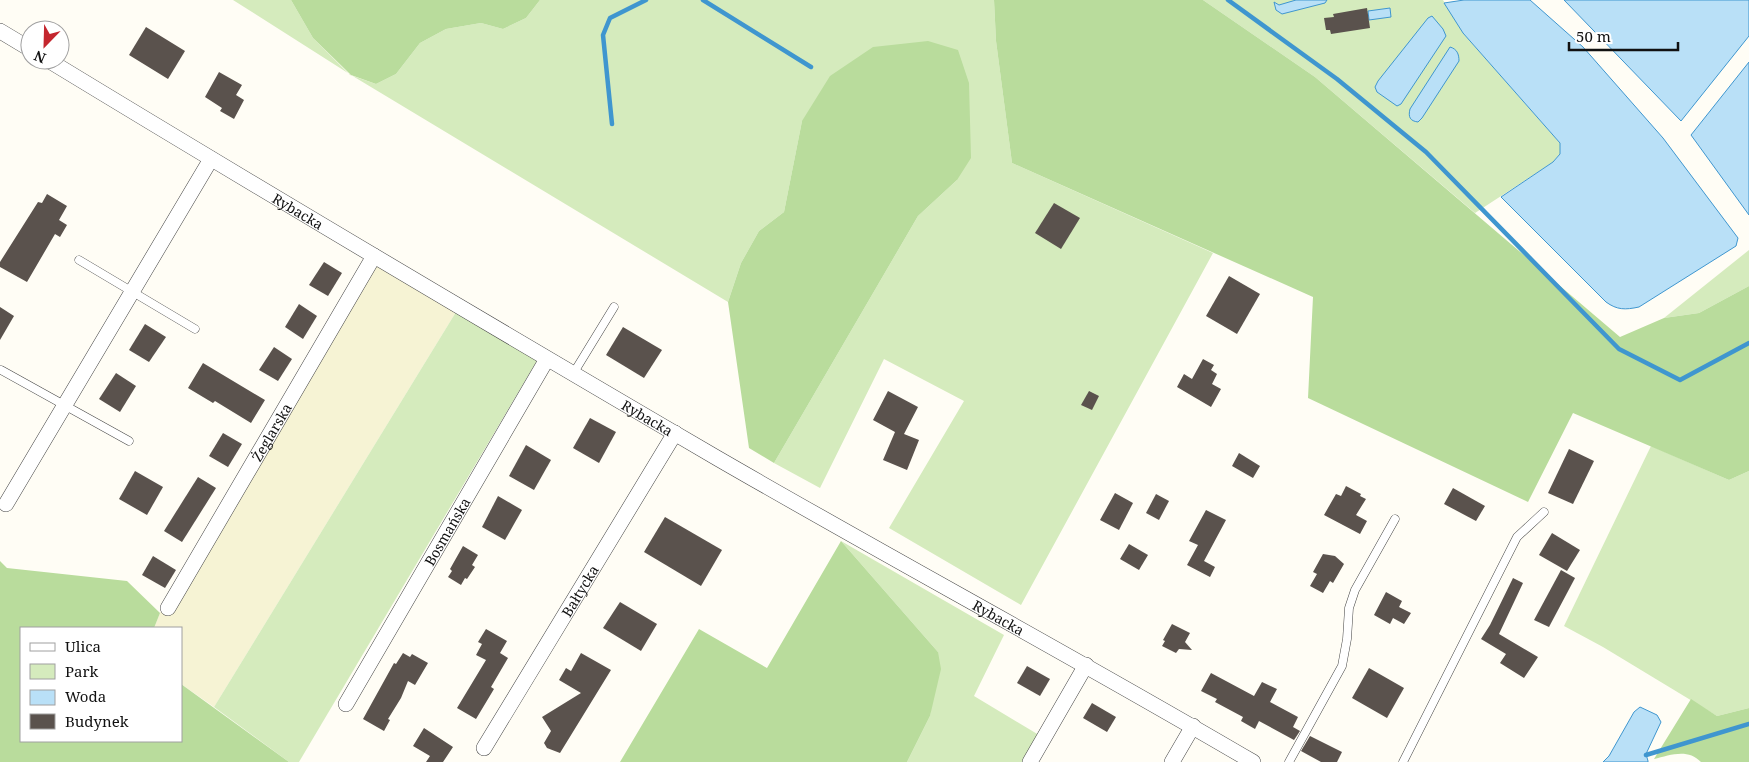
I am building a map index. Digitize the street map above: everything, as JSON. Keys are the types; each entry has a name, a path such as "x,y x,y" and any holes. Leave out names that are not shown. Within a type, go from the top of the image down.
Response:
{"street":[{"path":"0,31 20,43"},
{"name":"Rybacka","path":"64,70 547,359 1193,726 1253,762"},
{"path":"6,504 211,159"},
{"name":"Żeglarska","path":"168,608 374,256"},
{"name":"Bosmańska","path":"346,704 547,359"},
{"name":"Bałtycka","path":"484,748 675,433"},
{"path":"1030,762 1086,665"},
{"path":"1172,762 1193,726"}],"lane":[{"path":"79,260 195,329"},
{"path":"573,374 614,307"},
{"path":"2,370 129,441"},
{"path":"1403,762 1517,537 1544,512"},
{"path":"1289,762 1342,666 1350,608 1355,590 1395,519"}],"shaded area":[{"path":"364,258 456,312 214,707 182,685 182,627 154,627 160,613"}],"green space":[{"path":"233,0 291,0 313,38 348,73"},
{"path":"291,0 540,0 526,18 503,29 481,23 446,29 420,43 396,74 376,84 351,75 313,38"},
{"path":"540,0 994,0 996,41 1012,163 1213,253 1021,605 889,528 964,401 884,359 820,488 774,463 918,216 957,180 802,121 784,212 759,231 741,263 728,302 352,76 376,84 396,74 420,43 446,29 481,23 503,29 526,18"},
{"path":"994,0 1203,0 1315,77 1620,337 1664,318 1699,313 1749,286 1749,471 1729,480 1573,413 1528,502 1308,398 1313,297 1012,163 996,41"},
{"path":"1203,0 1443,0 1463,33 1560,143 1560,154 1553,162 1475,213 1315,77"},
{"path":"928,41 958,50 969,83 971,158 957,180 918,216 774,463 749,448 728,302 741,263 759,231 784,212 802,121 830,76 873,47"},
{"path":"1749,250 1749,286 1699,313 1664,318"},
{"path":"456,312 538,359 299,762 289,762 214,707"},
{"path":"1651,446 1729,480 1749,471 1749,708 1717,716 1603,647 1564,626"},
{"path":"841,541 1004,635 974,696 1049,741 1037,762 907,762 930,716 938,652"},
{"path":"841,541 938,652 941,669 930,716 907,762 620,762 699,629 767,668"},
{"path":"0,561 7,568 127,581 160,613 154,627 20,627 20,742 182,742 182,685 289,762 0,762"},
{"path":"1691,699 1717,716 1749,708 1749,762 1701,762 1685,754 1672,754 1654,759"}],"water":[{"path":"1296,0 1327,0 1325,3 1282,14 1276,10 1274,2 1279,5"},
{"path":"1464,0 1530,0 1583,47 1663,138 1738,238 1736,246 1639,307 1621,309 1606,302 1501,197 1553,162 1560,154 1560,143 1463,33 1444,3"},
{"path":"1564,0 1749,0 1749,36 1681,121"},
{"path":"1390,8 1391,17 1369,20 1368,11"},
{"path":"1432,16 1443,29 1446,36 1401,104 1397,106 1377,92 1375,87 1428,18"},
{"path":"1450,47 1457,52 1459,61 1422,118 1418,122 1411,120 1410,109"},
{"path":"1749,62 1749,215 1691,135"},
{"path":"1640,707 1657,715 1661,722 1646,754 1648,762 1603,762 1609,756 1634,712"}],"building":[{"path":"1367,8 1370,28 1331,34 1330,30 1326,30 1324,18 1334,17 1333,14"},
{"path":"146,27 185,51 168,79 129,55"},
{"path":"219,72 242,85 236,95 244,100 234,119 220,111 222,108 205,97"},
{"path":"47,194 67,206 59,220 67,225 60,237 55,234 27,282 0,267 0,262 38,202 42,203"},
{"path":"1054,203 1080,218 1061,249 1035,233"},
{"path":"324,262 342,273 328,296 309,285"},
{"path":"1229,276 1260,294 1237,334 1206,316"},
{"path":"299,304 317,316 303,339 285,327"},
{"path":"0,307 14,316 0,340"},
{"path":"145,324 166,337 149,362 129,350"},
{"path":"623,327 662,350 644,378 606,355"},
{"path":"274,347 292,359 278,381 259,370"},
{"path":"1203,359 1214,365 1211,370 1217,374 1212,384 1221,389 1211,407 1177,387 1184,374 1192,379"},
{"path":"203,363 265,400 251,423 215,401 213,403 188,388"},
{"path":"116,373 136,386 120,412 99,399"},
{"path":"888,391 918,407 904,434 919,440 907,470 883,460 895,432 873,420"},
{"path":"1089,391 1099,396 1092,410 1081,405"},
{"path":"590,418 616,432 599,463 573,448"},
{"path":"223,433 242,444 228,467 209,456"},
{"path":"526,445 551,460 534,490 509,476"},
{"path":"1569,449 1594,461 1573,504 1548,493"},
{"path":"1239,453 1260,466 1253,478 1232,466"},
{"path":"135,471 163,487 147,515 119,499"},
{"path":"198,477 216,488 182,542 164,531"},
{"path":"1346,486 1366,499 1356,515 1367,521 1360,534 1324,515 1336,494 1341,496"},
{"path":"1453,488 1485,506 1476,521 1444,504"},
{"path":"1115,493 1133,503 1119,530 1100,520"},
{"path":"1156,494 1169,501 1159,520 1146,513"},
{"path":"498,496 522,510 505,540 482,527"},
{"path":"1206,510 1226,520 1204,561 1215,567 1210,577 1187,565 1198,545 1189,541"},
{"path":"665,517 722,550 701,586 644,552"},
{"path":"1552,533 1580,550 1567,571 1539,555"},
{"path":"1129,544 1148,555 1139,570 1120,559"},
{"path":"463,546 478,555 472,565 475,567 461,585 448,577 452,571 450,569"},
{"path":"1323,554 1335,556 1344,564 1333,583 1330,581 1323,593 1310,586 1317,574 1313,572"},
{"path":"153,556 176,570 165,588 142,575"},
{"path":"1561,570 1575,578 1549,627 1534,620"},
{"path":"1513,578 1523,583 1499,634 1538,657 1524,678 1500,663 1506,654 1481,639"},
{"path":"1386,592 1402,601 1399,607 1411,613 1404,624 1393,618 1390,624 1374,615"},
{"path":"620,602 657,624 641,651 603,628"},
{"path":"1172,624 1190,633 1185,642 1192,650 1179,649 1176,653 1162,646 1165,641 1163,640"},
{"path":"486,629 507,641 500,653 508,658 491,687 494,689 476,719 457,708 486,660 476,655 482,644 478,642"},
{"path":"403,653 410,657 412,654 428,663 415,685 408,681 401,698 388,719 390,720 384,731 363,719 394,663 396,664"},
{"path":"581,653 611,670 560,753 547,748 544,743 551,731 542,717 581,693 559,680 566,668 571,671"},
{"path":"1027,666 1050,679 1040,696 1017,683"},
{"path":"1369,668 1404,688 1387,718 1352,698"},
{"path":"1211,673 1254,696 1262,682 1277,689 1270,702 1298,717 1293,727 1300,731 1294,740 1259,721 1255,729 1241,721 1243,717 1215,702 1217,699 1201,691"},
{"path":"1092,703 1116,717 1107,732 1083,718"},
{"path":"424,728 453,747 443,762 426,762 430,756 413,746"},
{"path":"1310,736 1342,752 1337,762 1321,762 1301,751"}],"waterway":[{"path":"612,124 603,35 610,18 646,0"},
{"path":"703,0 811,67"},
{"path":"1228,0 1337,79 1426,152 1619,349 1680,380 1749,343"},
{"path":"1646,755 1749,724"}]}
